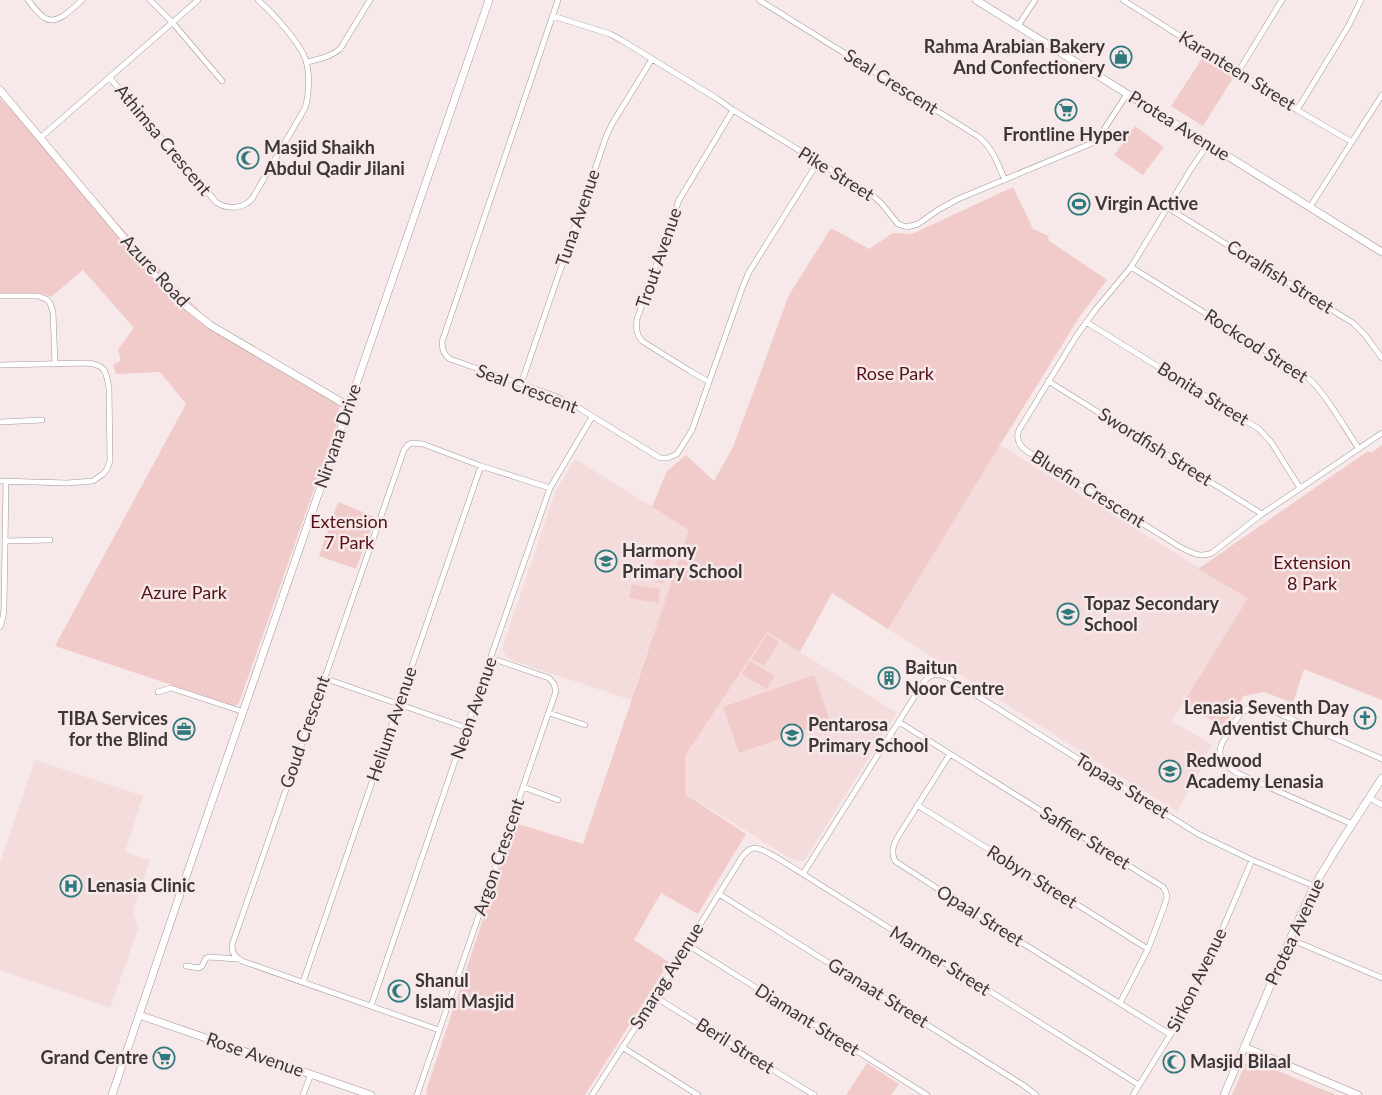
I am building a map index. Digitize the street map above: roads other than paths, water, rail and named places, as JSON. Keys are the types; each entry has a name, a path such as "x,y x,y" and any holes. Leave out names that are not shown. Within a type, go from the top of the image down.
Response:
{"street":[{"path":"28,0 43,17 52,20 60,17 82,0"},
{"path":"150,0 172,22 222,81"},
{"path":"40,138 198,0"},
{"name":"Athimsa Crescent","path":"109,77 211,198 220,205 234,207 245,205 252,199 305,108 308,94 307,62 298,45 258,0"},
{"path":"307,62 333,54 340,49 370,0"},
{"name":"Nirvana Drive","path":"112,1095 489,0"},
{"name":"Seal Crescent","path":"558,0 442,342 446,356 454,361 555,396 592,416 660,458 674,456 681,450 692,430 749,272 818,162"},
{"name":"Seal Crescent","path":"758,0 979,137 992,152 1006,180"},
{"name":"Protea Avenue","path":"976,0 1382,252"},
{"path":"1018,26 1036,0"},
{"name":"Karanteen Street","path":"1123,0 1297,110 1352,142"},
{"path":"1238,72 1282,0"},
{"path":"1297,110 1349,25 1361,0"},
{"name":"Pike Street","path":"553,16 610,34 652,59 871,194 882,203 895,222 907,227 918,224 958,199 1087,146 1095,141 1104,130 1127,94"},
{"name":"Tuna Avenue","path":"522,384 606,137 652,59"},
{"name":"Azure Road","path":"0,90 170,293 219,330 348,406"},
{"path":"1310,207 1382,95"},
{"name":"Trout Avenue","path":"709,382 642,341 639,338 636,326 679,200 733,110"},
{"name":"Bluefin Crescent","path":"1208,144 1131,267 1086,322 1048,381 1019,430 1017,437 1020,445 1164,537 1195,555 1208,555 1262,514 1382,434"},
{"name":"Coralfish Street","path":"1168,208 1353,323 1365,335 1382,358"},
{"name":"Rockcod Street","path":"1131,267 1306,376 1316,386 1359,449"},
{"path":"0,296 38,296 50,303 53,312 54,364"},
{"name":"Bonita Street","path":"1086,322 1259,429 1271,442 1300,488"},
{"path":"0,365 97,364 103,367 108,388 110,452 110,461 107,469 93,481 3,482 4,608 0,626"},
{"name":"Swordfish Street","path":"1048,381 1262,514"},
{"name":"Neon Avenue","path":"371,1006 550,488 592,416"},
{"path":"0,422 42,420"},
{"name":"Goud Crescent","path":"237,959 232,950 232,945 406,447 412,443 423,444 481,466 550,488"},
{"name":"Helium Avenue","path":"303,982 481,466"},
{"path":"4,541 50,540"},
{"name":"Argon Crescent","path":"417,1095 556,691 556,687 550,678 491,658"},
{"name":"Topaas Street","path":"899,722 926,678 936,673 940,674 1198,834 1252,860 1314,886"},
{"path":"324,678 467,728"},
{"path":"158,692 171,688 244,712"},
{"path":"1352,824 1237,773 1225,764 1220,757 1222,743 1244,710 1260,705 1382,759"},
{"path":"549,713 585,725"},
{"path":"803,874 899,722"},
{"name":"Saffier Street","path":"899,722 1163,887 1166,892 1166,902 1148,949 1120,1003"},
{"name":"Opaal Street","path":"950,754 894,844 893,853 897,863 998,928 1171,1034"},
{"name":"Protea Avenue","path":"1224,1095 1314,886 1382,778"},
{"path":"523,787 558,800"},
{"path":"1370,798 1382,805"},
{"name":"Robyn Street","path":"917,805 1148,949"},
{"name":"Marmer Street","path":"742,857 750,849 760,848 1139,1086"},
{"name":"Smarag Avenue","path":"592,1095 656,997 742,857"},
{"name":"Sirkon Avenue","path":"1133,1095 1193,998 1252,860"},
{"name":"Granaat Street","path":"718,894 1023,1085 1036,1095"},
{"path":"1290,939 1382,978"},
{"name":"Diamant Street","path":"688,945 927,1095"},
{"path":"186,966 199,968 206,958 209,957 237,959 439,1030"},
{"name":"Beril Street","path":"656,997 814,1095"},
{"name":"Rose Avenue","path":"139,1015 371,1095"},
{"path":"622,1047 698,1095"},
{"path":"1244,1047 1358,1095"},
{"path":"303,1095 311,1074"}],"place":[{"name":"Rahma Arabian Bakery And Confectionery","path":"1121,57"},
{"name":"Frontline Hyper","path":"1066,110"},
{"name":"Masjid Shaikh Abdul Qadir Jilani","path":"248,158"},
{"name":"Virgin Active","path":"1079,204"},
{"name":"Harmony Primary School","path":"606,561"},
{"name":"Topaz Secondary School","path":"1068,614"},
{"name":"Baitun Noor Centre","path":"889,678"},
{"name":"Lenasia Seventh Day Adventist Church","path":"1365,718"},
{"name":"TIBA Services for the Blind","path":"184,729"},
{"name":"Pentarosa Primary School","path":"792,735"},
{"name":"Redwood Academy Lenasia","path":"1170,771"},
{"name":"Lenasia Clinic","path":"71,886"},
{"name":"Shanul Islam Masjid","path":"399,991"},
{"name":"Grand Centre","path":"164,1058"},
{"name":"Masjid Bilaal","path":"1174,1062"}],"park label":[{"name":"Rose Park","path":"895,374"},
{"name":"Extension 7 Park","path":"349,532"},
{"name":"Extension 8 Park","path":"1312,573"},
{"name":"Azure Park","path":"184,593"}]}
